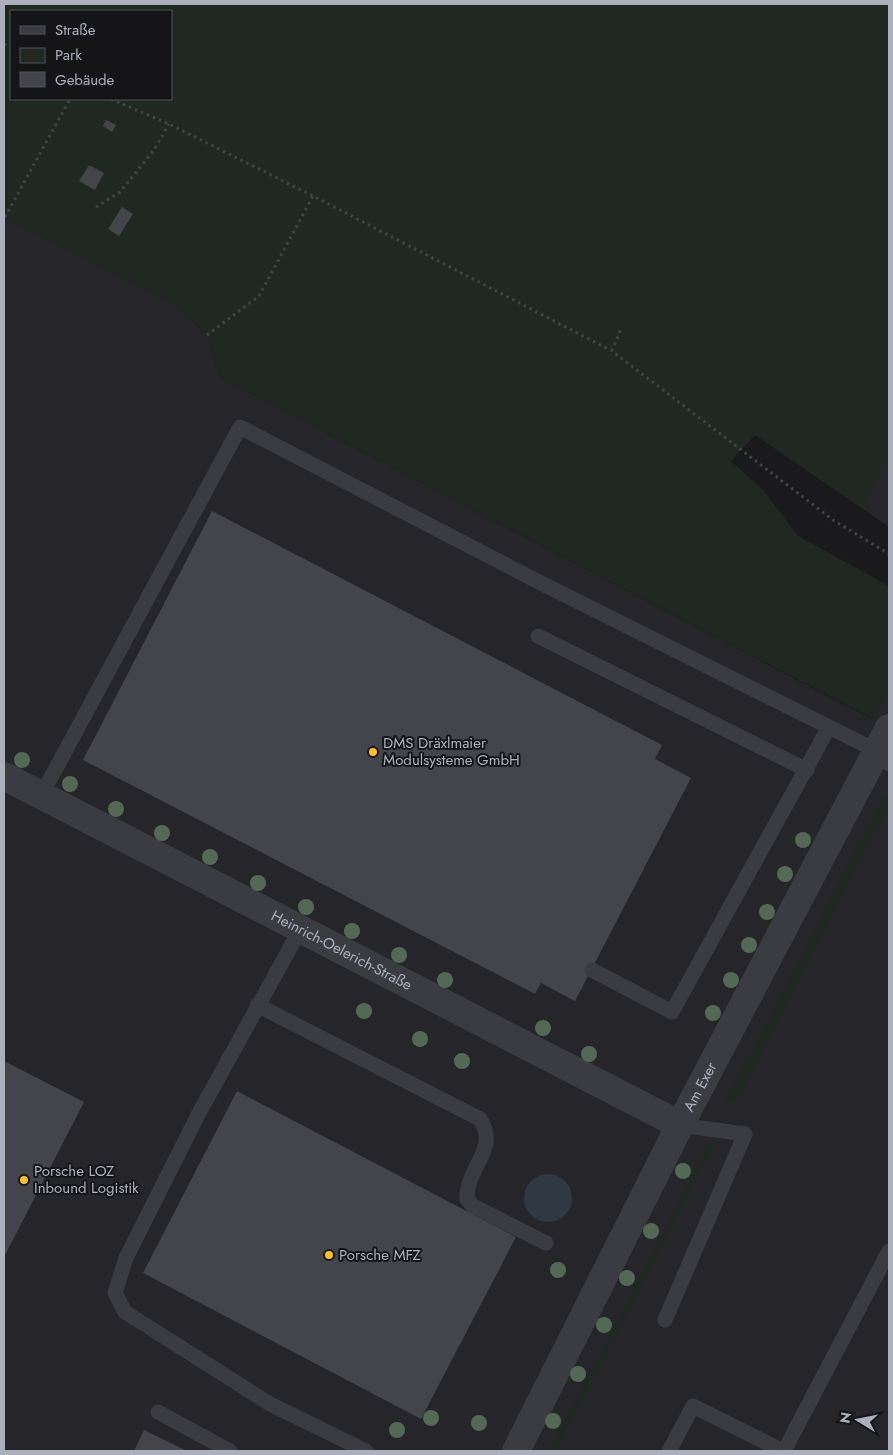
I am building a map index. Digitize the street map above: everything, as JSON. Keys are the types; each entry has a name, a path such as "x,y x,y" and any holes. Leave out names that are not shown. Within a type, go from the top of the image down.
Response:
{"street":[{"name":"Am Exer","path":"516,1451 680,1125 885,748"},
{"name":"Heinrich-Oelerich-Straße","path":"4,776 680,1125"}],"lane":[{"path":"41,796 240,428 537,581 829,727 885,748"},
{"path":"538,636 807,770"},
{"path":"592,970 672,1012 829,727"},
{"path":"300,930 199,1113 126,1258 115,1293 125,1312 262,1399 366,1451"},
{"path":"257,1005 480,1119 487,1130 487,1144 471,1178 467,1190 467,1199 474,1206 546,1243"},
{"path":"665,1320 745,1134 680,1125"},
{"path":"669,1451 693,1406 784,1451 889,1251"},
{"path":"158,1412 230,1451"}],"path":[{"path":"5,217 69,100"},
{"path":"113,100 169,124 313,196 612,350 834,520 889,554"},
{"path":"96,206 120,192 154,150 169,124"},
{"path":"207,335 259,296 313,196"},
{"path":"612,350 621,329"}],"shaded area":[{"path":"4,217 174,303 207,335 220,377 872,719 889,689 889,1451 4,1451"},
{"path":"889,413 889,527 863,509"},
{"path":"543,1174 553,1174 565,1181 572,1193 572,1203 565,1215 553,1222 543,1222 535,1218 528,1211 524,1203 524,1193 528,1185 535,1178"}],"green space":[{"path":"4,4 889,4 889,451 863,509 755,435 731,461 763,490 798,536 889,586 889,689 873,719 220,377 207,335 174,303 4,217"},
{"path":"884,795 889,795 889,806 739,1097 723,1106"},
{"path":"716,1141 557,1451 549,1451 710,1142"}],"building":[{"path":"106,120 116,125 112,132 103,126"},
{"path":"89,165 104,173 95,190 79,181"},
{"path":"122,207 133,214 119,236 108,229"},
{"name":"DMS Dräxlmaier Modulsysteme GmbH","path":"212,511 662,745 655,759 691,778 575,1001 541,983 535,994 83,760"},
{"name":"Porsche LOZ Inbound Logistik","path":"4,1061 84,1102 4,1257"},
{"name":"Porsche MFZ","path":"237,1091 516,1237 421,1419 143,1273"},
{"path":"144,1430 187,1451 134,1451"}],"place":[{"name":"DMS Dräxlmaier Modulsysteme GmbH","path":"373,752"},
{"name":"Porsche LOZ Inbound Logistik","path":"24,1180"},
{"name":"Porsche MFZ","path":"329,1255"}]}
